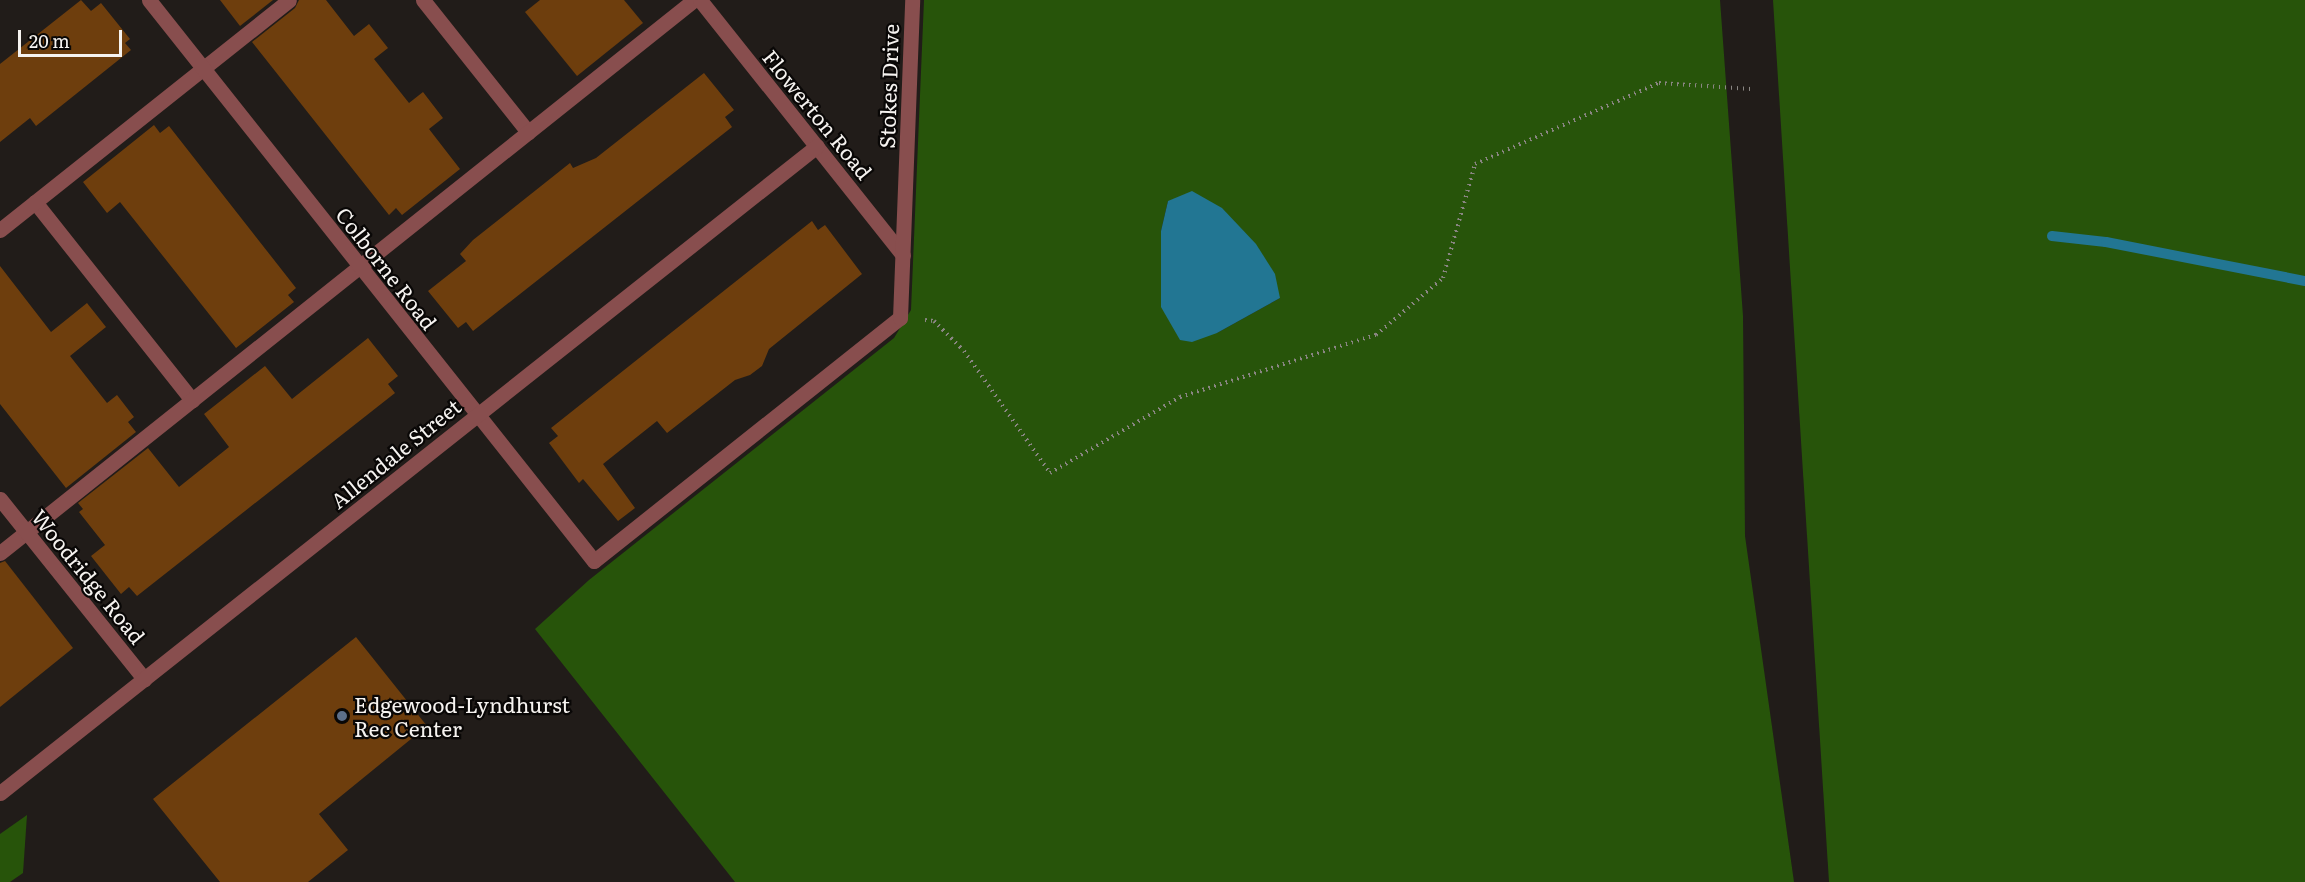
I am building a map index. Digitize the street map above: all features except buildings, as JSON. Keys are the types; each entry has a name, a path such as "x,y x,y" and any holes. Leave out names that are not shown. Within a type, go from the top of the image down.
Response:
{"street":[{"name":"Colborne Road","path":"149,0 594,561 900,318"},
{"path":"0,230 289,0"},
{"path":"423,0 528,132"},
{"path":"0,553 694,0"},
{"name":"Flowerton Road","path":"700,0 903,255"},
{"name":"Stokes Drive","path":"900,318 912,0"},
{"name":"Allendale Street","path":"0,793 817,146"},
{"path":"35,202 192,400"},
{"name":"Woodridge Road","path":"0,499 144,679"}],"path":[{"path":"900,318 934,321 964,351 1050,473 1180,397 1376,336 1443,278 1475,164 1659,83 1751,89"}],"green space":[{"path":"924,0 1720,0 1743,316 1745,536 1794,882 735,882 535,629 589,580 894,338 911,310","holes":["1168,201 1280,298 1217,333 1162,307 1161,231"]},
{"path":"1773,0 2305,0 2305,882 1829,882"},
{"path":"27,815 23,873 10,882 0,882 0,834"}],"water":[{"path":"1192,191 1222,208 1256,244 1275,274 1280,298 1217,333 1192,342 1180,340 1161,307 1161,231 1168,201"}],"waterway":[{"path":"2052,236 2106,242 2305,281"}],"place":[{"name":"Edgewood-Lyndhurst Rec Center","path":"342,716"}]}
